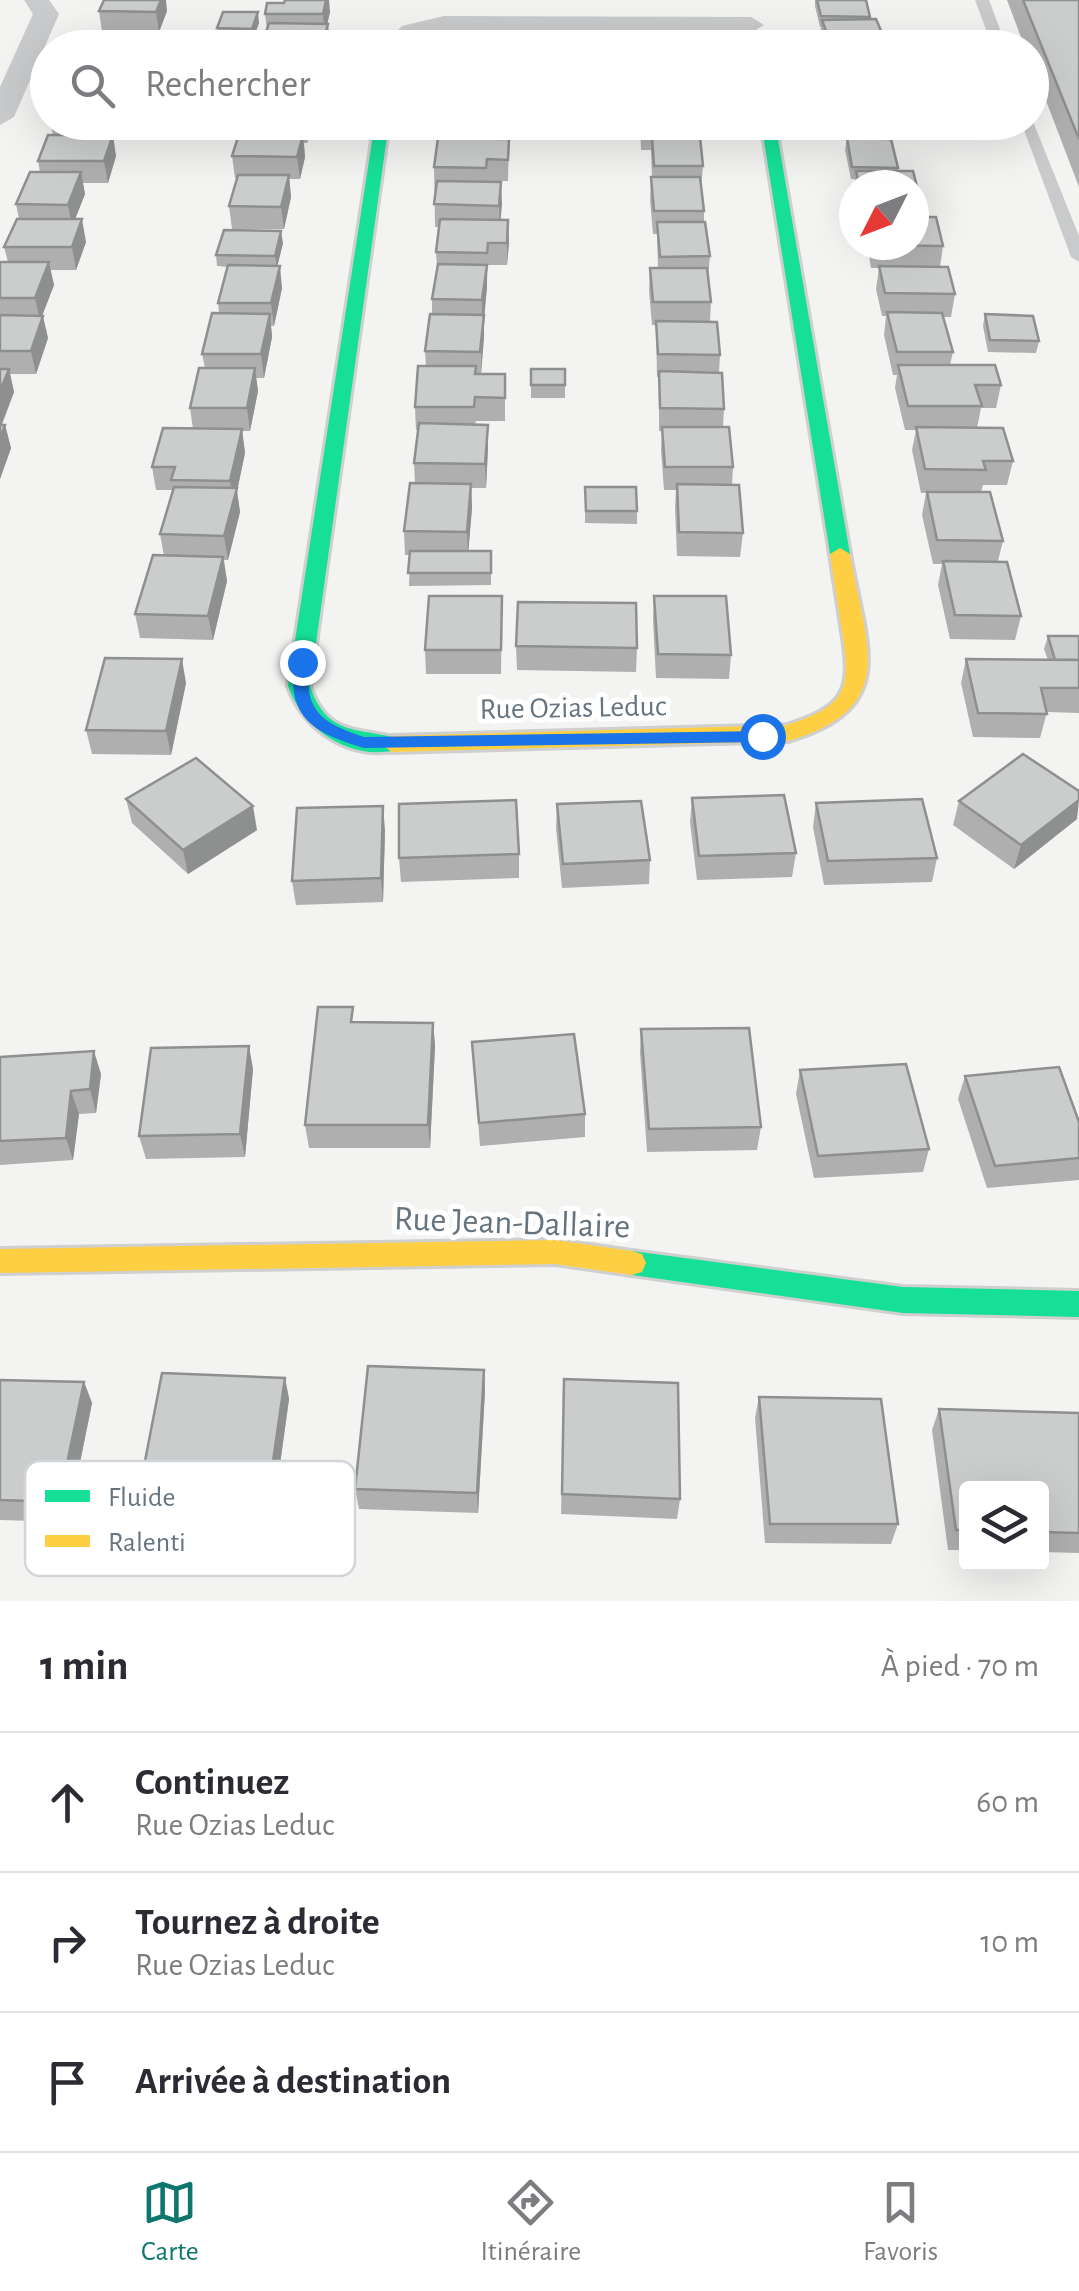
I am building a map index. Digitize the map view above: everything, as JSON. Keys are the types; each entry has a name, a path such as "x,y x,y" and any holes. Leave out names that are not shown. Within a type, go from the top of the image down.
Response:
{"street":[{"path":"36,0 46,8 39,30"},
{"path":"420,30 444,24 751,24"},
{"path":"0,117 30,50"},
{"name":"Rue Ozias Leduc","path":"379,140 299,686 306,710 327,730 341,738 387,744 762,736 806,729 824,721 850,699 858,670 771,140"},
{"name":"Rue Jean-Dallaire","path":"0,1262 555,1252 903,1300 1079,1304"}],"lane":[{"path":"982,0 993,30"},
{"path":"1035,140 1079,257"}],"building":[{"path":"104,0 161,0 156,12 99,11"},
{"path":"326,0 323,14 265,14 267,3"},
{"path":"817,0 866,0 870,17 821,16"},
{"path":"1023,0 1079,0 1079,139 1049,65 1049,30 1035,30"},
{"path":"223,12 258,12 252,29 217,28"},
{"path":"876,19 881,30 826,30 822,20"},
{"path":"269,23 328,24 326,30 267,30"},
{"path":"46,140 111,140 104,161 38,161"},
{"path":"237,140 302,140 297,157 232,156"},
{"path":"438,140 509,140 508,160 487,159 486,168 434,167"},
{"path":"652,140 700,140 703,166 654,166"},
{"path":"847,140 891,140 898,168 852,167"},
{"path":"30,172 81,172 68,205 16,204"},
{"path":"238,175 289,175 281,207 229,206"},
{"path":"651,177 700,177 704,211 654,211"},
{"path":"437,181 501,182 499,206 434,204"},
{"path":"929,217 936,217 943,246 929,246"},
{"path":"17,219 82,219 72,247 4,247"},
{"path":"440,219 508,220 507,243 488,243 487,253 436,252"},
{"path":"657,222 705,222 710,256 660,257"},
{"path":"224,230 281,231 275,256 216,255"},
{"path":"0,262 49,262 35,298 0,298"},
{"path":"438,264 487,265 482,300 432,299"},
{"path":"228,265 280,266 271,303 218,303"},
{"path":"879,266 948,267 955,294 885,293"},
{"path":"650,268 707,268 711,302 653,302"},
{"path":"887,312 942,313 953,352 897,352"},
{"path":"212,313 270,314 261,354 202,354"},
{"path":"430,314 484,315 480,352 425,351"},
{"path":"985,314 1033,316 1039,341 990,340"},
{"path":"0,315 43,316 31,351 0,351"},
{"path":"656,321 717,322 720,355 658,354"},
{"path":"898,365 995,365 1001,385 975,385 982,406 908,406"},
{"path":"418,366 476,366 475,374 505,374 505,398 475,397 474,407 415,407"},
{"path":"199,368 255,368 247,408 190,408"},
{"path":"0,369 9,369 0,391"},
{"path":"531,369 565,369 565,385 531,385"},
{"path":"659,371 722,373 724,409 660,408"},
{"path":"419,423 488,425 485,464 414,463"},
{"path":"662,427 729,427 733,467 665,467"},
{"path":"916,427 1003,428 1013,461 983,461 986,470 925,469"},
{"path":"163,428 242,429 230,481 171,480 175,467 152,467"},
{"path":"410,483 471,484 467,532 404,531"},
{"path":"677,484 739,485 743,533 679,532"},
{"path":"174,487 237,488 224,536 160,534"},
{"path":"585,487 636,487 637,511 586,511"},
{"path":"927,492 990,492 1003,541 937,540"},
{"path":"410,551 491,551 491,573 408,573"},
{"path":"153,555 223,557 208,616 135,614"},
{"path":"943,561 1007,562 1021,616 955,615"},
{"path":"429,596 502,596 501,650 425,650"},
{"path":"654,596 726,596 731,655 658,654"},
{"path":"518,602 636,603 637,648 516,646"},
{"path":"1048,636 1079,636 1079,660 1055,660"},
{"path":"105,658 182,659 166,731 86,730"},
{"path":"966,659 1079,660 1079,688 1041,688 1047,714 978,713"},
{"path":"1023,754 1079,791 1079,800 1021,845 959,801"},
{"path":"196,758 253,806 183,850 126,799"},
{"path":"784,795 796,853 699,856 692,798"},
{"path":"922,799 937,858 828,861 816,803"},
{"path":"516,800 519,854 399,858 399,804"},
{"path":"641,801 650,860 563,864 557,804"},
{"path":"383,806 381,878 292,881 297,808"},
{"path":"318,1007 353,1007 351,1022 433,1023 428,1125 305,1125"},
{"path":"749,1028 761,1127 649,1129 641,1029"},
{"path":"574,1034 585,1114 479,1123 472,1042"},
{"path":"249,1046 240,1134 139,1136 151,1048"},
{"path":"94,1051 90,1089 71,1091 66,1138 0,1141 0,1057"},
{"path":"906,1064 929,1149 818,1156 800,1070"},
{"path":"1059,1067 1079,1122 1079,1158 995,1166 965,1076"},
{"path":"368,1366 484,1370 477,1493 355,1489"},
{"path":"162,1373 285,1378 273,1461 145,1461"},
{"path":"564,1379 678,1383 680,1499 562,1494"},
{"path":"0,1380 84,1382 68,1461 25,1461 25,1501 0,1500"},
{"path":"759,1397 881,1399 898,1524 770,1524"},
{"path":"939,1409 1079,1413 1079,1533 1049,1532 1049,1481 959,1481 956,1530"}],"traffic: fast":[{"path":"379,140 299,686 304,701 322,724 347,737 392,744"},
{"path":"771,140 840,554"},
{"path":"632,1263 903,1300 1079,1304"}],"traffic: slow":[{"path":"392,744 788,733 813,724 851,696 859,671 840,554"},
{"path":"0,1261 555,1252 632,1263"}],"route":[{"path":"302,662 300,698 306,710 341,738 364,742 762,736"}]}
